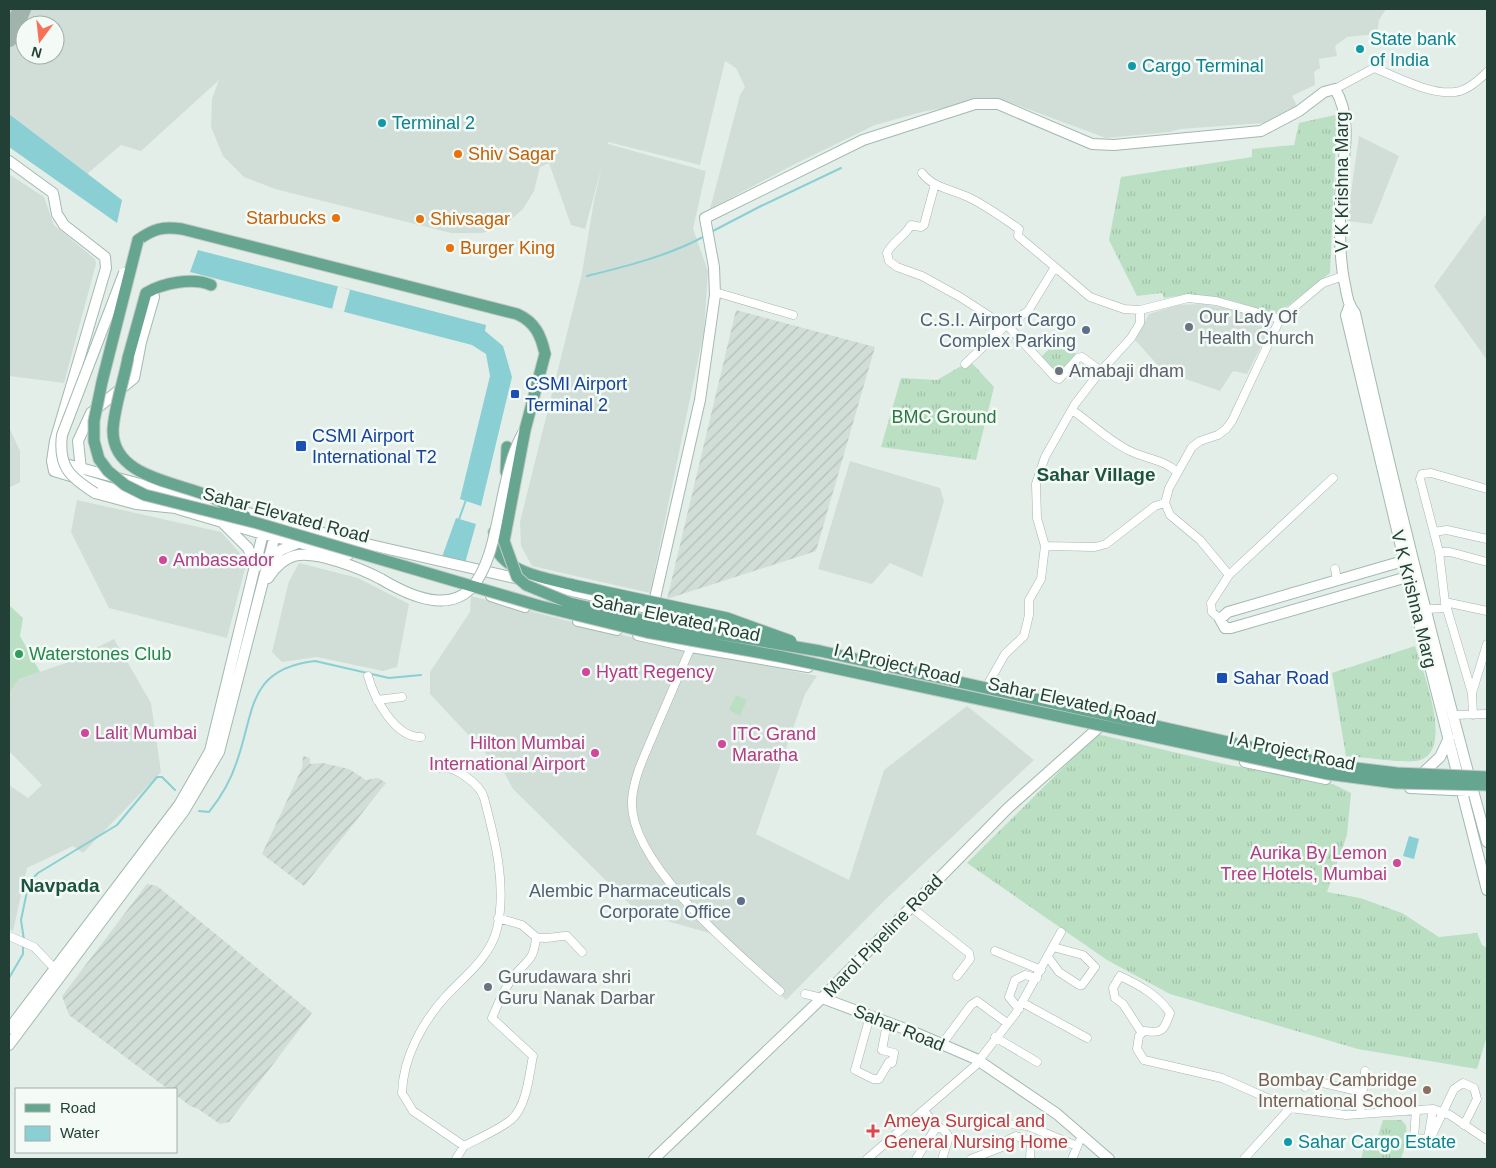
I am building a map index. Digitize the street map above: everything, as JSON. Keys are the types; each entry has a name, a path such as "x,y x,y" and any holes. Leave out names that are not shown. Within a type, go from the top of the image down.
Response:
{"main road":[{"path":"646,637 700,400 715,292 714,267 704,218 863,140 974,104 998,104 1092,144 1114,145 1261,131 1300,111 1324,92 1335,89"},
{"name":"V K Krishna Marg","path":"1335,89 1342,100 1346,119 1340,200 1343,276 1349,307 1354,313 1376,431 1413,575 1449,738 1473,791 1487,842"},
{"path":"9,161 53,193 57,214 64,225 105,257 106,268 56,437 53,466"},
{"name":"Sahar Elevated Road","path":"1487,777 1397,773 1331,765 820,651 655,623 570,603 526,585 517,577 504,541 525,430 545,354 538,331 532,324 517,314 182,229 166,226 152,230 138,240 102,382 94,421 94,441 99,459 108,471 125,486 145,495 262,525 540,606 646,632 778,656 1328,774 1396,783 1487,785"},
{"path":"138,240 126,263 121,285 68,415 62,435 60,453 75,480 95,493 136,504 176,508"},
{"path":"211,285 195,281 158,288 146,293 142,300 114,430 120,456 131,466 160,480 212,497 262,525 275,537 454,582 505,602 691,647 907,683 1305,775 1350,783 1473,791"},
{"path":"77,466 78,441 91,413 134,378 141,342 158,288"},
{"path":"262,588 274,568 293,556 304,555 333,560 366,571 408,595 433,601 455,598 464,594 473,585 490,557 514,450 525,430"},
{"path":"56,437 85,480"},
{"path":"508,447 507,469 494,528 496,547 502,556 518,568 533,575 573,585 727,618 820,651"},
{"path":"53,466 77,466 262,525"},
{"path":"53,466 85,480 220,521 262,525"},
{"path":"220,521 248,548 256,567"},
{"path":"9,1029 184,811 219,752 279,522"},
{"name":"I A Project Road","path":"262,525 279,522 653,611 1108,710 1332,762 1425,771 1463,770"},
{"path":"9,1045 57,971 179,805 210,751 256,567 262,525"},
{"path":"269,563 288,545 300,543"},
{"path":"1409,560 1336,574 1228,612 1220,618 1225,628 1231,628 1413,575"},
{"name":"V K Krishna Marg","path":"1413,575 1426,609 1452,716 1463,770 1462,791 1487,890"},
{"name":"Marol Pipeline Road","path":"654,1159 822,998 1008,808 1098,728 1108,710"},
{"path":"1425,771 1440,757 1449,738"},
{"path":"1441,790 1454,796 1466,806"},
{"name":"Sahar Road","path":"822,998 942,1044 978,1062 1057,1114 1109,1159"}],"street":[{"path":"1335,89 1374,68 1432,90 1456,92 1474,84 1487,72"},
{"path":"922,173 927,180 993,210 1020,229 1018,236 1090,297 1124,309 1140,310 1188,298 1216,301 1280,319"},
{"path":"935,184 924,225 921,227 911,225 902,238 891,245 887,253 890,261 908,273 922,276 960,297 1006,326 1056,378 1059,379 1078,358 1082,357 1101,371"},
{"path":"965,364 1006,326 1028,312 1055,267"},
{"path":"1229,575 1200,540 1170,515 1165,503 1177,472 1192,448 1200,441 1218,435 1232,422 1280,319 1323,283 1343,276"},
{"path":"715,292 792,315"},
{"path":"988,684 1004,654 1024,636 1029,615 1029,600 1041,579 1045,546 1037,518 1036,484 1051,444 1072,410 1101,371 1131,338 1140,323 1140,310"},
{"path":"1072,410 1119,445 1132,452 1161,462 1177,472"},
{"path":"1473,715 1472,692 1446,605 1439,552 1420,479 1422,474 1432,473 1487,488"},
{"path":"1220,618 1212,612 1211,602 1229,575 1333,478"},
{"path":"1045,546 1095,547 1106,544 1155,506 1165,503"},
{"path":"1434,532 1447,530 1487,539"},
{"path":"1439,552 1450,552 1487,562"},
{"path":"1426,609 1446,605 1487,611"},
{"path":"1472,692 1487,644"},
{"path":"691,647 637,773 632,799 632,816 644,844 665,879 716,933 780,991"},
{"path":"368,676 377,700 400,728 409,735 421,737"},
{"path":"377,700 402,697"},
{"path":"1452,716 1487,714"},
{"path":"440,768 445,767 471,781 482,792 498,850 500,900 497,929 487,951 476,968 440,1003 415,1040 402,1087 406,1102 413,1111 464,1146"},
{"path":"911,906 969,953 970,960 957,976"},
{"path":"498,918 522,925 536,937 548,940 555,936 567,936 582,952"},
{"path":"867,1159 978,1062 995,1037 1021,1006 1061,932"},
{"path":"9,936 34,947 57,971"},
{"path":"456,1159 464,1146 512,1118 522,1101 533,1056 492,1018 514,975 530,961 534,952 536,937"},
{"path":"1048,957 1059,972 1079,985 1082,985 1095,967 1083,955 1054,947"},
{"path":"995,951 1039,974"},
{"path":"1039,974 1026,975 1015,980 1009,997 1021,1006 1087,1038"},
{"path":"1120,976 1141,986 1166,1006 1170,1012 1162,1030 1158,1033 1142,1033 1123,1004 1115,998 1113,988 1120,976"},
{"path":"805,994 822,998"},
{"path":"942,1044 971,1005 977,1001 1008,1023"},
{"path":"870,1016 855,1070 873,1079 879,1079 889,1062 892,1063 894,1053 882,1050 887,1023"},
{"path":"1142,1033 1137,1049 1144,1060 1222,1078 1290,1108 1346,1115 1415,1114 1432,1118"},
{"path":"995,1037 1037,1062"},
{"path":"1360,1114 1365,1070"},
{"path":"1305,1087 1310,1080 1362,1092"},
{"path":"1430,1139 1456,1088 1463,1083 1472,1086 1475,1090 1477,1102 1464,1125"},
{"path":"1244,1159 1290,1108"},
{"path":"1415,1114 1433,1109 1444,1112 1487,1140"},
{"path":"1415,1114 1416,1140 1430,1138 1433,1109"},
{"path":"924,1111 949,1137 942,1159"},
{"path":"1008,1124 1028,1126 1077,1146"},
{"path":"916,1159 937,1126"},
{"path":"1072,1159 1081,1135"},
{"path":"971,1159 1002,1147 1004,1142 1016,1136 1031,1141 1030,1159"}],"shaded area":[{"path":"9,9 1386,9 1379,20 1377,34 1347,37 1335,46 1337,56 1319,59 1320,68 1314,72 1315,85 1292,96 1297,106 1283,116 1264,123 1180,129 1170,132 1106,138 1014,104 993,99 922,112 875,125 791,166 710,209 740,95 745,87 736,68 725,61 700,165 608,142 608,144 706,171 693,229 708,271 704,331 650,593 532,566 521,546 520,522 582,273 602,166 585,229 571,225 549,163 540,167 534,191 523,209 506,224 482,233 451,233 275,189 244,177 223,156 211,127 212,99 219,80 141,151 121,145 87,174 9,114"},
{"path":"1359,136 1399,156 1372,224 1347,221"},
{"path":"9,174 44,197 54,225 95,259 96,264 64,383 9,376"},
{"path":"1487,213 1487,360 1434,286"},
{"path":"1203,304 1235,310 1272,325 1247,374 1233,371 1220,391 1163,371 1135,340 1149,314 1178,305"},
{"path":"736,310 875,347 816,551 667,599"},
{"path":"9,427 20,451 20,482 9,488"},
{"path":"850,461 940,488 944,501 922,577 890,563 872,584 818,569"},
{"path":"77,500 221,532 247,561 227,638 109,608 71,532"},
{"path":"299,563 358,578 409,604 397,667 383,671 317,657 282,662 272,652 289,581"},
{"path":"471,596 642,640 817,676 805,694 756,834 849,880 884,770 967,706 1034,760 887,898 786,1000 720,936 663,920 647,910 640,914 513,789 505,774 430,694 430,672 470,612"},
{"path":"114,639 151,703 161,772 83,853 73,846 27,868 13,931 9,929 9,785 28,798 42,785 9,751 9,693 19,679 66,663"},
{"path":"303,756 310,758 310,764 323,763 349,769 366,780 378,778 386,783 304,886 262,854 302,768"},
{"path":"147,884 157,886 312,1013 229,1122 220,1124 178,1097 178,1088 167,1088 69,1015 62,996"}],"green space":[{"path":"1335,115 1337,118 1330,273 1281,311 1274,314 1208,296 1195,295 1164,298 1162,293 1137,296 1109,240 1121,177 1252,157 1252,149 1294,145 1299,123"},
{"path":"1055,343 1061,346 1064,343 1078,356 1067,373 1059,365 1053,370 1041,357"},
{"name":"BMC Ground","path":"970,361 994,387 976,460 881,447 901,378 937,380"},
{"name":"Waterstones Club","path":"9,605 23,618 20,636 40,672 19,679 9,693"},
{"path":"1415,646 1429,691 1436,728 1434,744 1428,755 1416,761 1392,761 1346,756 1332,673"},
{"path":"736,695 747,700 740,716 729,710"},
{"path":"1097,734 1224,764 1333,784 1351,793 1347,835 1327,892 1360,898 1402,913 1439,937 1477,933 1482,945 1487,948 1487,1036 1477,1069 1358,1049 1170,994 1107,960 967,863"},
{"path":"1383,1120 1401,1120 1406,1125 1407,1139 1401,1159 1361,1159 1366,1139 1377,1139"}],"water":[{"path":"9,114 122,200 117,223 9,147"},
{"path":"198,250 486,325 485,331 503,346 512,377 481,506 460,499 490,376 486,354 472,345 190,272"},
{"path":"456,518 476,524 465,563 442,557"},
{"path":"1409,836 1419,839 1414,859 1403,856"}],"pier":[{"path":"338,286 350,290 344,312 332,309"}],"waterway":[{"path":"711,232 841,168"},
{"path":"587,276 662,255 705,236"},
{"path":"458,522 466,500"},
{"path":"199,811 209,812 225,788 237,761 257,695 265,683 277,673 293,666 315,661 389,678 421,675"},
{"path":"24,940 21,920 29,882 38,873 117,825 157,777 162,777 175,790"},
{"path":"9,978 23,954 23,944"}],"taxiway":[{"path":"9,38 22,9"}],"place":[{"name":"State bank of India","path":"1360,49"},
{"name":"Cargo Terminal","path":"1132,66"},
{"name":"Terminal 2","path":"382,123"},
{"name":"Shiv Sagar","path":"458,154"},
{"name":"Starbucks","path":"336,218"},
{"name":"Shivsagar","path":"420,219"},
{"name":"Burger King","path":"450,248"},
{"name":"Our Lady Of Health Church","path":"1189,327"},
{"name":"C.S.I. Airport Cargo Complex Parking","path":"1086,330"},
{"name":"Amabaji dham","path":"1059,371"},
{"name":"CSMI Airport Terminal 2","path":"515,394"},
{"name":"CSMI Airport International T2","path":"301,446"},
{"name":"Ambassador","path":"163,560"},
{"name":"Waterstones Club","path":"19,654"},
{"name":"Hyatt Regency","path":"586,672"},
{"name":"Sahar Road","path":"1222,678"},
{"name":"Lalit Mumbai","path":"85,733"},
{"name":"ITC Grand Maratha","path":"722,744"},
{"name":"Hilton Mumbai International Airport","path":"595,753"},
{"name":"Aurika By Lemon Tree Hotels, Mumbai","path":"1397,863"},
{"name":"Alembic Pharmaceuticals Corporate Office","path":"741,901"},
{"name":"Gurudawara shri Guru Nanak Darbar","path":"488,987"},
{"name":"Bombay Cambridge International School","path":"1427,1090"},
{"name":"Ameya Surgical and General Nursing Home","path":"873,1131"},
{"name":"Sahar Cargo Estate","path":"1288,1142"}],"district":[{"name":"Sahar Village","path":"1096,474"},
{"name":"Navpada","path":"60,885"}]}
